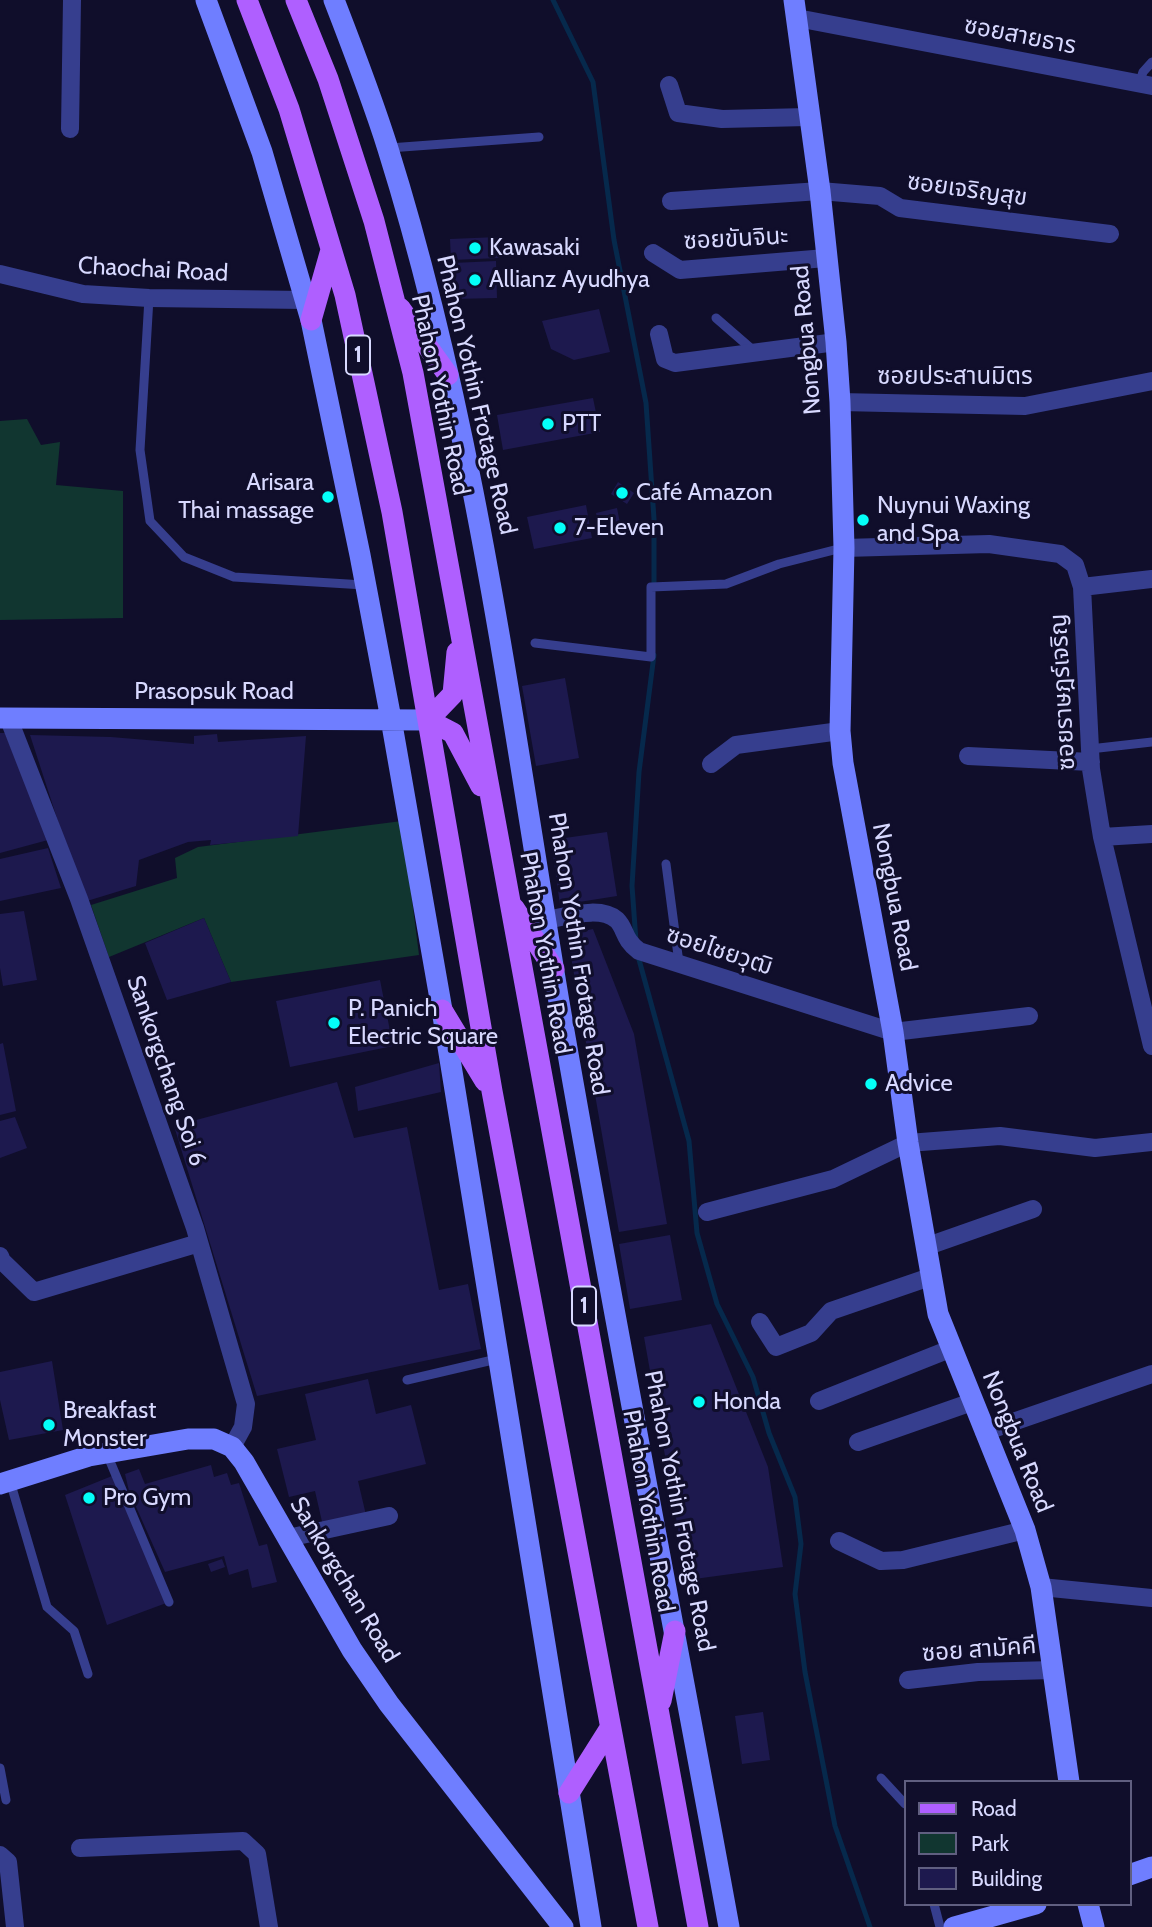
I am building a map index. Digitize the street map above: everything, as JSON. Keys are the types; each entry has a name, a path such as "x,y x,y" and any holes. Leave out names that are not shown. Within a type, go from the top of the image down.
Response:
{"main road":[{"name":"1","path":"206,0 262,152 308,310 366,586 442,1010 591,1927"},
{"name":"1","path":"247,0 289,108 345,295 392,512 492,1091 649,1927"},
{"name":"Phahon Yothin Road","path":"296,0 328,79 374,221 413,373 698,1927"},
{"name":"Phahon Yothin Frotage Road","path":"334,0 388,148 448,374 502,645 587,1168 729,1927"},
{"name":"Nongbua Road","path":"795,9 820,191 840,402 844,548 840,731 843,763 893,1032 908,1143 938,1314 1025,1530 1041,1587 1069,1780"},
{"path":"308,310 331,250"},
{"path":"393,298 448,374"},
{"path":"460,622 453,694 428,720 453,733 491,805"},
{"name":"Prasopsuk Road","path":"4,718 428,720"},
{"path":"509,900 554,969"},
{"path":"442,1010 492,1091"},
{"path":"5,1483 89,1456 188,1439 214,1439 232,1447"},
{"name":"Sankorgchan Road","path":"232,1447 244,1462 352,1650 389,1704 563,1927"},
{"path":"658,1713 675,1631"},
{"path":"569,1793 610,1728"},
{"path":"1131,1874 1152,1867"},
{"path":"954,1927 1029,1906"},
{"path":"1089,1906 1094,1927"}],"street":[{"path":"70,129 72,0"},
{"name":"ซอยสายธาร","path":"795,9 1145,85"},
{"path":"669,85 678,113 722,119 808,117"},
{"name":"ซอยเจริญสุข","path":"671,201 820,191 880,196 900,208 1110,234"},
{"name":"ซอยขันจินะ","path":"653,253 680,271 826,258"},
{"name":"Chaochai Road","path":"0,274 83,294 308,310"},
{"path":"659,334 665,359 675,363 836,342"},
{"name":"ซอยประสานมิตร","path":"840,402 1025,405 1152,380"},
{"name":"ซอยราษฎร์เจริญ","path":"844,548 989,544 1060,554 1075,565 1082,587 1090,755 1102,838 1152,1046"},
{"path":"1082,587 1152,579"},
{"name":"Sankorgchang Soi 6","path":"4,718 71,880 199,1243 246,1404 243,1427 232,1447"},
{"path":"711,764 736,745 840,731"},
{"path":"968,757 1090,755"},
{"path":"1102,838 1152,834"},
{"name":"ซอยไชยวุฒิ","path":"545,920 603,912 618,921 628,943 639,951 893,1032"},
{"path":"893,1032 1029,1016"},
{"path":"707,1212 833,1179 908,1143 1000,1136 1095,1148 1152,1142"},
{"path":"925,1247 1034,1209"},
{"path":"0,1256 34,1292 199,1243"},
{"path":"760,1322 776,1347 811,1333 831,1311 930,1277"},
{"path":"819,1401 950,1349"},
{"path":"984,1432 1152,1374"},
{"path":"858,1442 972,1402"},
{"path":"288,1538 389,1516"},
{"path":"839,1541 881,1561 903,1560 1025,1530"},
{"path":"1041,1587 1152,1598"},
{"name":"ซอย สามัคคี","path":"908,1680 978,1672 1053,1670"},
{"path":"80,1847 243,1842 257,1854 270,1927"},
{"path":"0,1855 8,1862 15,1927"}],"lane":[{"path":"1145,85 1143,72 1152,62"},
{"path":"388,148 539,137"},
{"path":"149,299 139,450 150,521 184,557 234,577 366,586"},
{"path":"716,318 756,352"},
{"path":"535,643 651,657 651,587 726,584 779,564 844,548"},
{"path":"1090,755 1152,742"},
{"path":"666,864 679,964"},
{"path":"407,1380 497,1359"},
{"path":"106,1453 169,1602"},
{"path":"5,1483 47,1606 74,1631 88,1674"},
{"path":"0,1768 6,1800"},
{"path":"881,1778 904,1803"},
{"path":"935,1906 940,1927"}],"green space":[{"path":"27,419 41,445 60,442 56,485 123,491 123,618 0,620 0,421"},
{"path":"402,821 419,955 231,982 204,918 109,957 91,905 177,878 175,858 198,847"}],"building":[{"name":"Kawasaki","path":"498,237 499,258 451,260 450,239"},
{"name":"Allianz Ayudhya","path":"496,261 497,298 454,299 453,263"},
{"path":"599,309 610,352 574,360 551,349 542,321"},
{"name":"PTT","path":"593,398 600,432 503,450 497,415"},
{"name":"Café Amazon","path":"618,482 634,493 627,504 611,494"},
{"name":"7-Eleven","path":"586,505 592,538 534,549 527,517"},
{"path":"617,508 621,528 600,533 596,513"},
{"path":"565,678 579,758 536,766 522,686"},
{"path":"0,733 5,733 48,840 0,853"},
{"path":"217,734 218,742 306,736 298,836 210,845 211,840 188,842 139,860 136,886 87,901 30,735 111,737 194,744 194,736"},
{"path":"607,832 617,896 560,905 551,840"},
{"path":"48,848 61,888 0,901 0,859"},
{"path":"24,911 37,980 3,986 0,968 0,914"},
{"path":"204,918 231,982 167,1000 145,943"},
{"path":"593,929 634,1034 667,1224 619,1232 567,934"},
{"name":"P. Panich Electric Square","path":"380,980 393,1046 290,1067 276,1001"},
{"path":"3,1043 16,1111 0,1115 0,1044"},
{"path":"439,1063 441,1092 358,1111 355,1087"},
{"path":"337,1082 354,1138 407,1127 439,1290 468,1284 481,1349 257,1396 174,1126"},
{"path":"15,1117 27,1148 0,1158 0,1121"},
{"path":"670,1235 682,1300 630,1309 619,1244"},
{"name":"Honda","path":"711,1324 768,1467 783,1567 687,1580 644,1337"},
{"path":"52,1361 63,1430 9,1440 0,1400 0,1372"},
{"path":"368,1379 376,1414 411,1405 426,1464 358,1481 366,1515 323,1526 315,1491 289,1497 277,1449 316,1440 305,1394"},
{"path":"211,1465 214,1477 227,1473 231,1485 239,1483 259,1546 267,1544 277,1582 252,1588 248,1569 229,1575 224,1556 165,1572 129,1491 125,1474 139,1469 145,1484"},
{"path":"112,1476 169,1602 107,1625 65,1495"},
{"path":"222,1559 225,1567 211,1572 208,1564"},
{"path":"763,1712 770,1760 742,1764 735,1716"}],"waterway":[{"path":"553,0 593,82 614,240 646,403 654,519 654,589"},
{"path":"636,941 632,886 639,772 654,655"},
{"path":"638,956 689,1141 697,1233 717,1304 753,1377 769,1433 795,1497 801,1544 795,1594 805,1672 835,1826 870,1927"}],"place":[{"name":"Kawasaki","path":"475,248"},
{"name":"Allianz Ayudhya","path":"475,280"},
{"name":"PTT","path":"548,424"},
{"name":"Café Amazon","path":"622,493"},
{"name":"Arisara Thai massage","path":"328,497"},
{"name":"Nuynui Waxing and Spa","path":"863,520"},
{"name":"7-Eleven","path":"560,528"},
{"name":"P. Panich Electric Square","path":"334,1023"},
{"name":"Advice","path":"871,1084"},
{"name":"Honda","path":"699,1402"},
{"name":"Breakfast Monster","path":"49,1425"},
{"name":"Pro Gym","path":"89,1498"}]}
